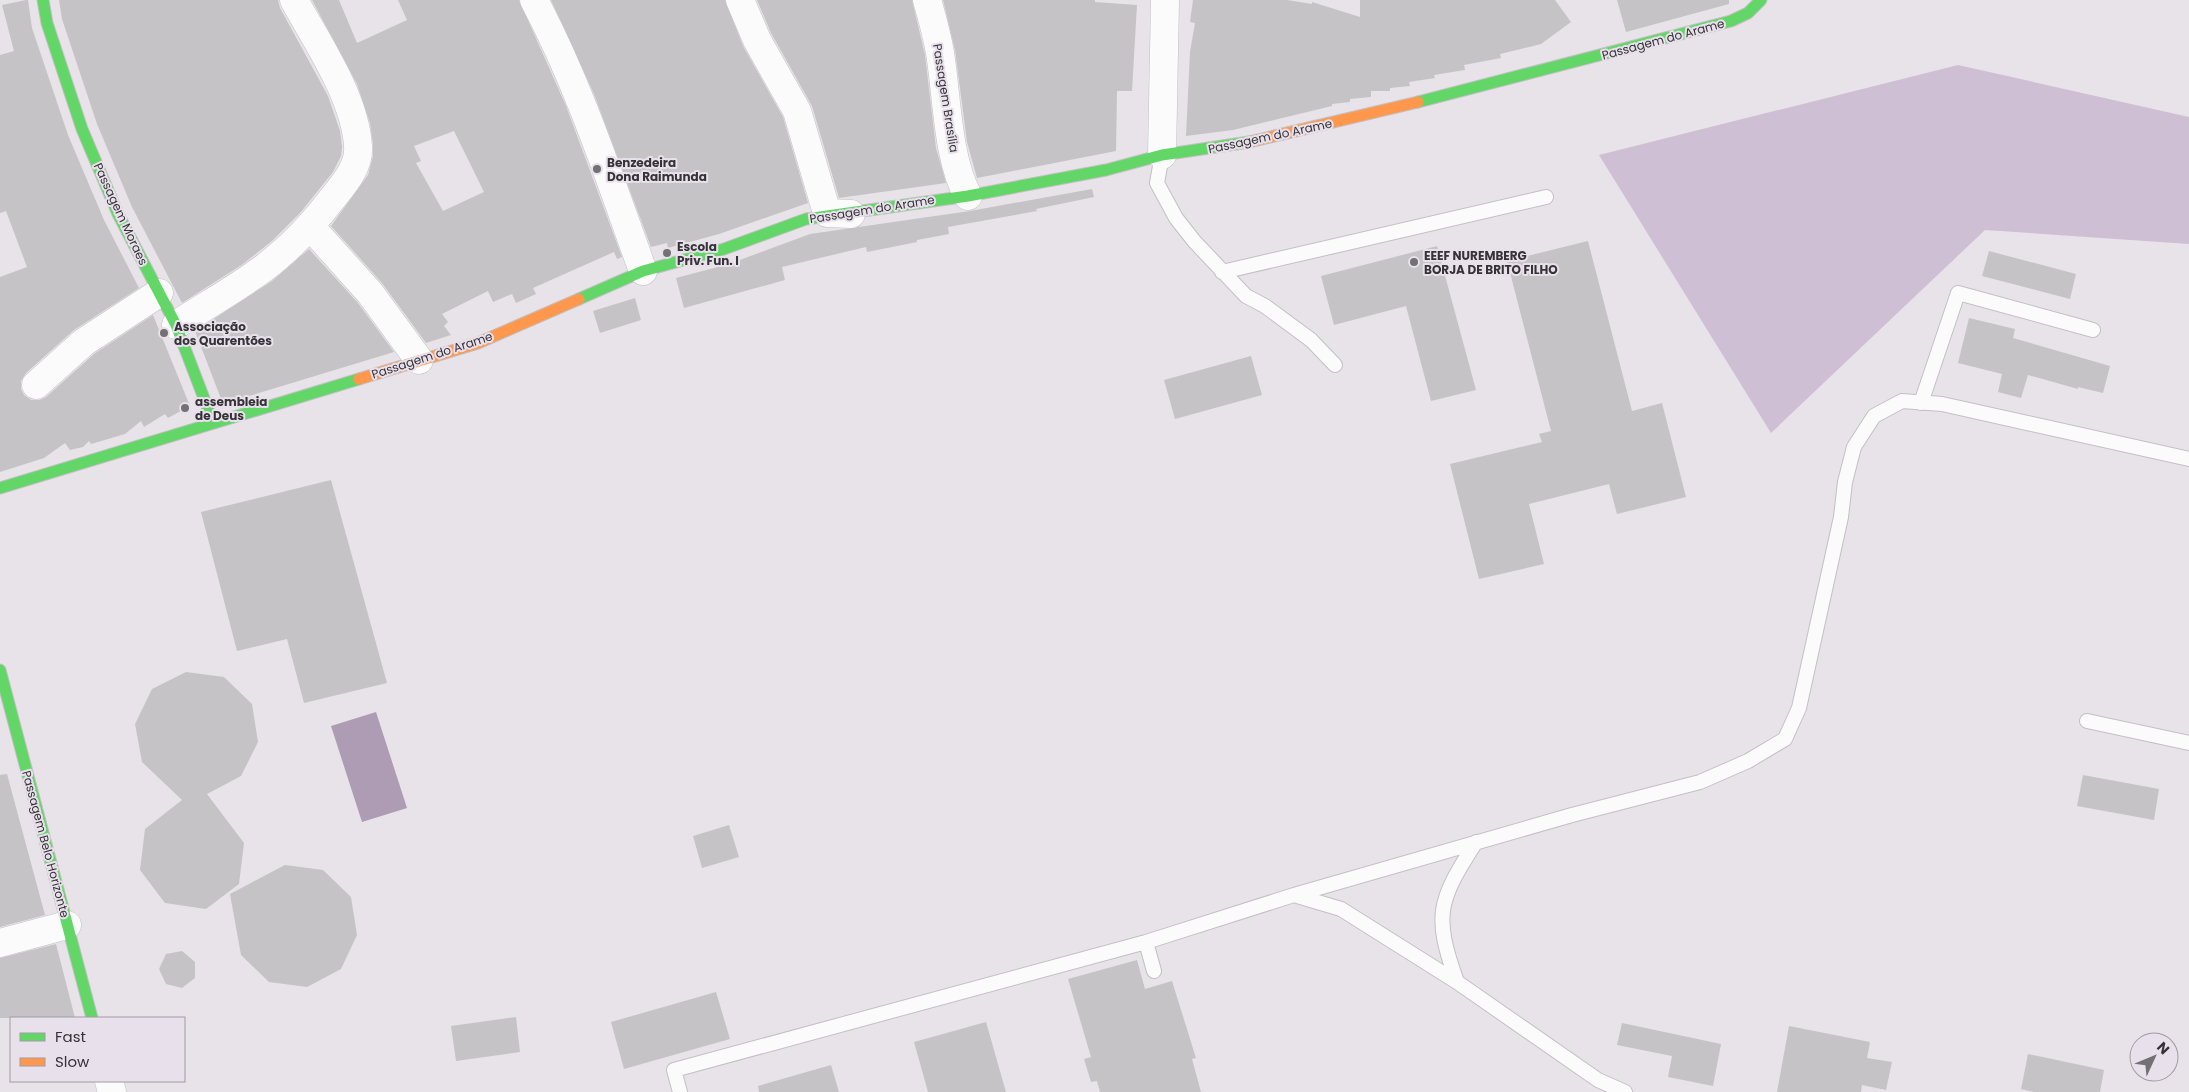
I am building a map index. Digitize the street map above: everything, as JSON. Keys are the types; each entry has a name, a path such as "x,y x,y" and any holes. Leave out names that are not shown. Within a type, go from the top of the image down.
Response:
{"street":[{"name":"Passagem Moraes","path":"43,0 47,23 82,128 118,214 176,325 213,422"},
{"path":"176,325 273,261 310,226 345,184 355,166 358,147 354,124 345,97 294,0"},
{"path":"534,0 560,50 582,103 643,272"},
{"path":"740,0 757,40 798,111 827,213 851,214"},
{"name":"Passagem Brasília","path":"928,0 940,52 957,166 961,183 968,196"},
{"path":"1162,155 1165,0"},
{"name":"Passagem do Arame","path":"0,488 478,342 643,272 724,249 806,219 968,196 1106,170 1162,155 1236,145 1459,92 1731,21 1748,13 1761,0"},
{"path":"310,226 370,293 419,360"},
{"path":"36,385 84,342 159,293"},
{"name":"Passagem Belo Horizonte","path":"0,670 92,1017"},
{"path":"0,944 67,925"}],"lane":[{"path":"1162,155 1157,183 1176,218 1222,272 1246,296 1265,306 1311,340 1336,365"},
{"path":"1222,272 1546,197"},
{"path":"1921,402 1958,292 2093,330"},
{"path":"680,1092 674,1070 1146,942 1294,895 1476,842 1700,782 1748,761 1785,738 1799,708 1854,447 1874,416 1902,402 1942,404 2189,459"},
{"path":"2087,721 2189,743"},
{"path":"1457,982 1444,945 1441,912 1453,878 1476,842"},
{"path":"1294,895 1341,910 1457,982 1598,1080 1624,1092"},
{"path":"1146,942 1154,972"}],"shaded area":[{"path":"1958,65 2189,117 2189,244 1985,230 1771,433 1599,155"},
{"path":"376,712 407,808 362,822 331,726"}],"building":[{"path":"28,0 32,28 68,135 104,220 139,288 74,330 26,373 21,381 21,389 24,395 31,400 39,400 46,397 94,354 153,315 190,406 168,418 165,414 144,427 141,421 125,434 91,444 89,441 83,447 70,450 65,443 44,458 0,472 0,277 27,267 6,211 0,213 0,55 14,51 2,5"},
{"path":"59,0 278,0 280,8 328,96 340,131 342,147 341,156 333,172 300,213 272,241 243,264 182,303 132,207 97,124 62,19"},
{"path":"312,0 339,0 357,43 407,20 398,0 519,0 566,106 622,257 617,259 614,252 533,288 536,294 516,303 512,294 493,302 488,291 442,314 448,322 444,326 451,335 426,343 382,283 331,226 368,175 373,156 370,123 357,84","holes":["454,131 484,192 443,211 416,163 421,161 414,146"]},
{"path":"551,0 725,0 743,46 783,117 808,203 719,234 668,248 667,243 651,247 594,94"},
{"path":"757,0 912,0 925,55 936,148 946,183 839,198 812,106 771,33"},
{"path":"943,0 1095,0 1095,2 1137,5 1132,91 1117,91 1116,151 977,178 967,142 955,50"},
{"path":"1193,0 1287,0 1312,4 1312,2 1360,17 1360,0 1555,0 1571,22 1541,44 1500,54 1501,58 1464,65 1465,70 1434,75 1435,78 1409,82 1410,86 1390,88 1390,91 1371,91 1371,97 1350,99 1350,102 1332,104 1332,106 1233,130 1186,136 1190,52 1195,23 1190,22"},
{"path":"1617,0 1729,0 1729,4 1626,32"},
{"path":"1092,189 1094,197 1036,209 1037,211 948,227 949,234 867,252 866,247 782,267 785,280 684,308 676,278 729,264 810,234 970,211"},
{"path":"1588,241 1632,411 1662,403 1686,497 1617,514 1609,484 1529,504 1544,564 1479,579 1450,464 1542,442 1539,434 1551,431 1507,261"},
{"path":"1437,246 1476,390 1431,401 1406,306 1334,325 1321,276"},
{"path":"309,249 358,303 394,352 223,404 195,331 272,281"},
{"path":"1989,251 2076,274 2070,299 1982,276"},
{"path":"635,298 641,320 600,333 593,311"},
{"path":"1969,318 2015,329 2013,338 2110,366 2103,393 2078,387 2078,389 2028,375 2021,398 1998,392 2002,374 1958,363"},
{"path":"1251,356 1262,395 1175,419 1164,380"},
{"path":"331,480 387,683 304,703 287,639 237,651 201,512"},
{"path":"186,672 224,677 252,704 258,742 241,776 207,794 244,843 239,884 206,909 165,903 140,870 145,829 182,800 142,762 135,724 152,689"},
{"path":"7,774 45,915 0,927 0,775"},
{"path":"2083,775 2159,789 2154,820 2077,806"},
{"path":"729,825 739,857 702,868 693,836"},
{"path":"285,865 323,870 351,897 357,935 341,969 307,987 269,982 241,955 230,894"},
{"path":"56,944 75,1017 0,1018 0,958"},
{"path":"182,951 195,962 195,978 182,988 166,984 159,969 166,954"},
{"path":"1137,960 1145,989 1172,981 1196,1058 1192,1059 1201,1092 1100,1092 1097,1081 1091,1082 1084,1059 1091,1057 1068,979"},
{"path":"716,992 730,1039 624,1069 611,1022"},
{"path":"516,1017 520,1052 456,1061 451,1026"},
{"path":"986,1022 1006,1092 928,1092 914,1042"},
{"path":"1622,1023 1721,1044 1713,1086 1668,1077 1672,1056 1617,1045"},
{"path":"1789,1026 1870,1042 1867,1058 1892,1062 1886,1090 1862,1085 1861,1092 1777,1092"},
{"path":"2028,1054 2104,1070 2100,1092 2034,1092 2021,1089"},
{"path":"831,1065 839,1092 759,1092 758,1086"}],"traffic: fast":[{"path":"43,0 47,23 82,129 118,214 176,325 213,422"},
{"path":"1418,102 1731,21 1748,13 1761,0"},
{"path":"579,299 643,271 724,249 806,219 968,196 1106,170 1162,155 1249,142"},
{"path":"0,488 359,379"},
{"path":"0,670 92,1017"}],"traffic: slow":[{"path":"1249,142 1418,102"},
{"path":"359,379 478,343 579,299"}],"place":[{"name":"Benzedeira Dona Raimunda","path":"597,169"},
{"name":"Escola Priv. Fun. I","path":"667,253"},
{"name":"EEEF NUREMBERG BORJA DE BRITO FILHO","path":"1414,262"},
{"name":"Associação dos Quarentões","path":"164,333"},
{"name":"assembleia de Deus","path":"185,408"}]}
